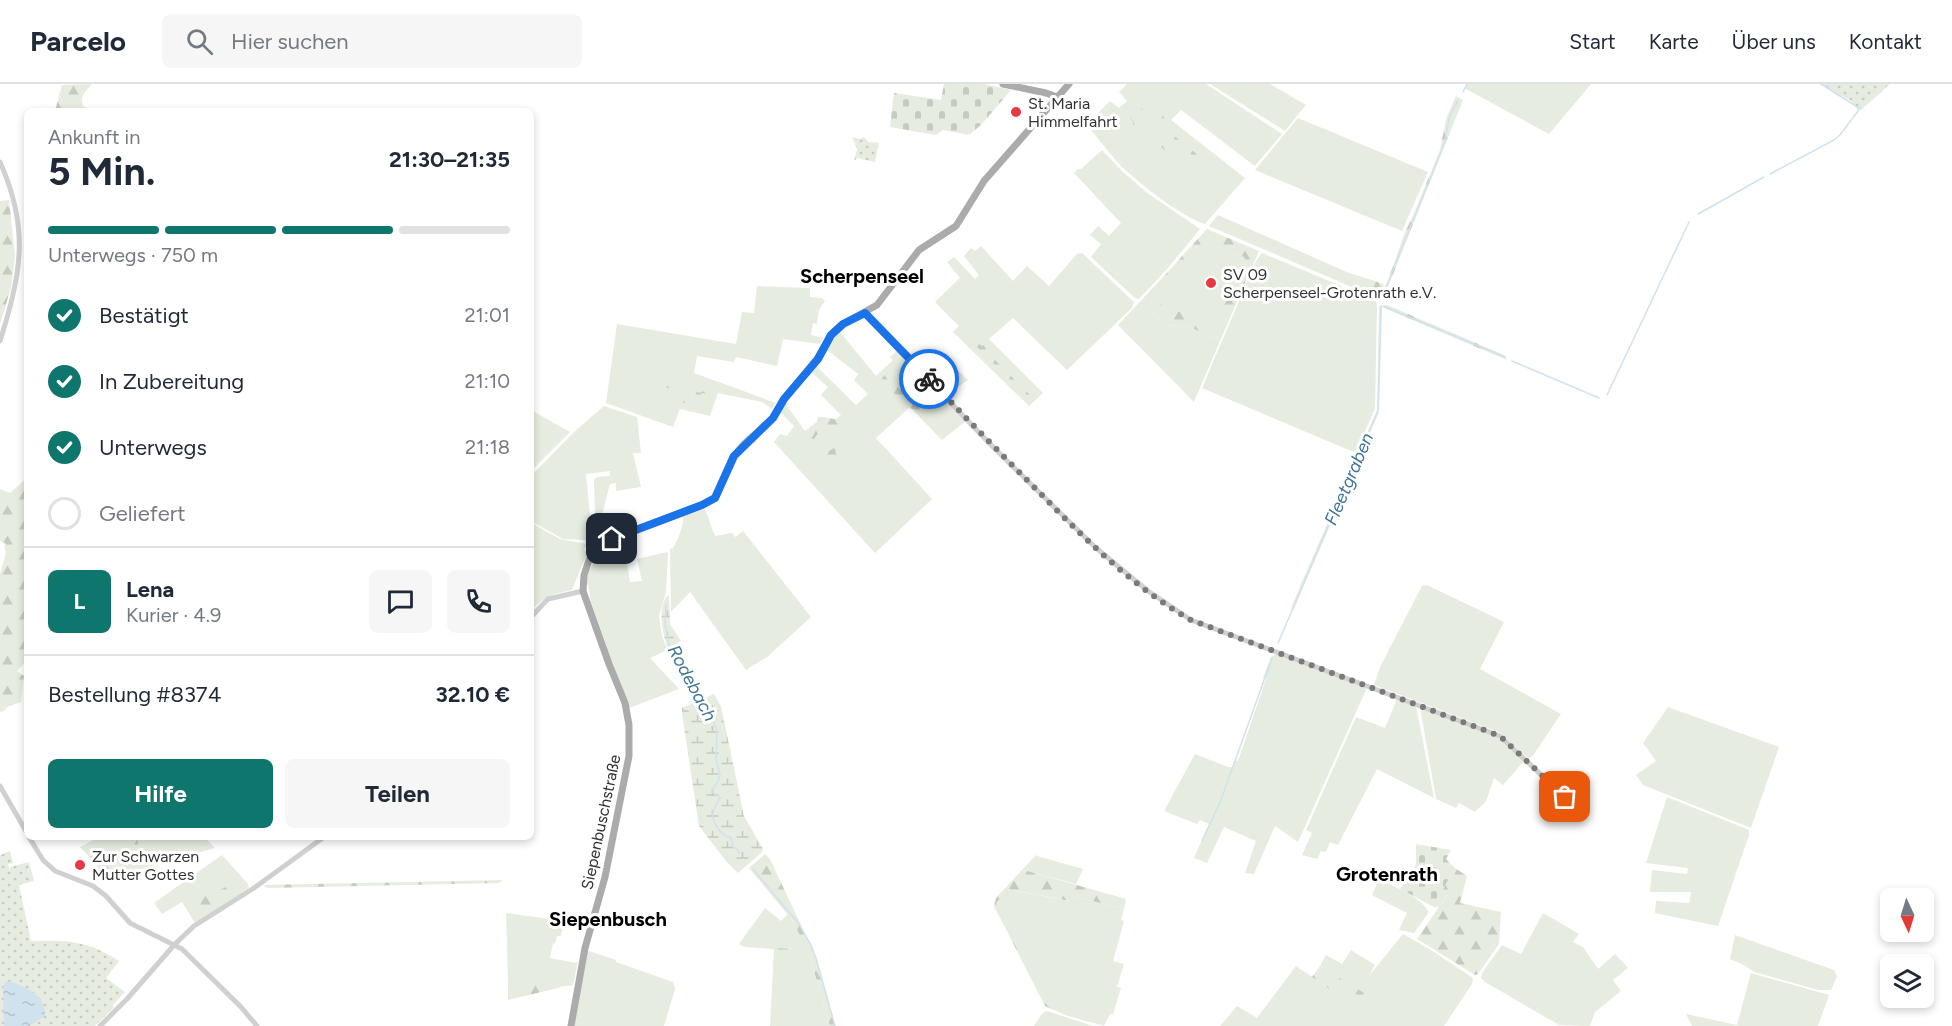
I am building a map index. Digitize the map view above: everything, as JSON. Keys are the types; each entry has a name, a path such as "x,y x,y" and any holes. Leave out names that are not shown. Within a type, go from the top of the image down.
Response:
{"main road":[{"path":"1003,84 1046,93 1057,98"},
{"path":"583,591 587,564 597,549 604,544 715,498 734,456 773,418 784,399 818,359 831,335 843,324 877,305 920,249 956,226 984,181 1069,84"},
{"name":"Siepenbuschstraße","path":"571,1026 585,948 619,815 630,748 625,703 583,591"}],"street":[{"path":"0,162 14,202 20,245 16,286 0,341"},
{"path":"865,313 990,444 1122,572 1187,617 1500,736 1574,806"},
{"path":"534,614 548,599 583,591"},
{"path":"0,786 24,828"},
{"path":"31,840 43,861 55,871 93,886 106,896 130,923 175,944 188,954 240,1006 256,1026"},
{"path":"100,1026 132,995 175,944 194,926 254,888 320,840"}],"green space":[{"path":"92,84 82,99 83,106 87,108 56,108 62,85"},
{"path":"944,84 984,84 1011,90 981,125 969,135 943,130 936,135 890,127 894,93 941,100"},
{"path":"1127,84 1206,84 1282,134 1255,166 1181,110 1171,120 1245,178 1205,224 1173,207 1141,182 1126,169 1088,126 1110,101 1119,108 1127,101 1119,92"},
{"path":"1210,84 1270,84 1306,105 1285,131"},
{"path":"1467,84 1591,84 1549,134 1464,88"},
{"path":"1821,84 1890,84 1861,110 1858,110 1851,101"},
{"path":"1142,93 1146,97 1139,105 1145,113 1155,106 1164,109 1170,116 1162,118 1159,111 1156,111 1152,117 1147,117 1145,120 1148,124 1145,130 1142,131 1140,127 1133,130 1130,117 1136,109 1124,108 1126,105 1135,103 1136,96"},
{"path":"1456,96 1463,100 1381,300 1405,232 1440,150 1446,119"},
{"path":"1298,118 1428,172 1402,231 1255,170"},
{"path":"1172,134 1199,156 1201,159 1199,165 1191,164 1173,147 1170,151 1166,151 1161,147 1166,141 1164,135"},
{"path":"852,137 860,139 864,137 868,142 879,143 875,162 857,158 854,161 857,149"},
{"path":"1098,138 1108,144 1118,160 1185,212 1206,224 1174,208 1139,182 1119,164"},
{"path":"1102,150 1146,192 1200,229 1139,299 1135,298 1091,257 1101,244 1090,235 1098,226 1109,236 1121,223 1074,173"},
{"path":"9,200 15,256 11,288 0,324 0,201"},
{"path":"1218,215 1349,273 1345,284 1209,226"},
{"path":"1207,229 1259,251 1220,341 1190,327 1164,325 1145,306 1147,303 1154,310 1160,304 1214,326 1246,261 1244,257 1207,243 1173,280 1163,277"},
{"path":"1207,243 1244,257 1246,261 1214,327 1149,308 1164,325 1190,327 1220,341 1194,402 1118,325 1163,277 1167,280"},
{"path":"981,246 1013,281 1027,266 1049,286 1077,254 1082,253 1134,302 1132,308 1067,370 1013,318 989,339 1043,393 1029,406 953,332 959,326 935,302 960,278 947,262 954,257 975,279 979,275 964,256 971,248 975,251"},
{"path":"1262,253 1377,303 1375,408 1356,453 1202,388 1256,261"},
{"path":"1349,273 1384,284 1378,298 1373,298 1345,284"},
{"path":"757,286 810,288 810,297 822,298 825,301 819,310 817,324 813,323 811,335 823,338 820,344 783,339 777,366 736,357 734,362 697,356 694,373 776,403 772,409 762,402 718,393 710,416 680,409 673,427 606,403 617,324 736,344 742,312 754,313"},
{"path":"1382,305 1379,412 1293,611 1291,609 1301,584 1377,410 1379,306"},
{"path":"1382,305 1387,305 1504,355 1507,360 1382,307"},
{"path":"840,332 876,376 893,360 890,357 898,350 966,421 942,440 910,407 876,438 932,499 875,553 774,442 780,434 787,436 794,426 780,412 785,403 805,431 821,419 828,426 841,415 821,395 828,387 812,373 816,366 856,405 868,394 854,380 858,374 827,350 834,337"},
{"path":"970,337 982,346 989,343 992,345 990,352 994,359 1032,397 1031,401 969,339"},
{"path":"950,363 968,380 947,394 936,383 946,374 943,370"},
{"path":"888,372 897,386 925,414 902,406 901,398 889,390 883,381 882,378"},
{"path":"671,379 672,383 699,393 707,390 715,393 715,396 709,398 701,393 699,407 693,406 697,400 696,397 687,399 684,403 681,402 683,392 664,387 664,382"},
{"path":"604,406 637,417 641,453 633,453 641,487 616,491 616,483 610,484 602,515 595,515 594,480 597,477 610,476 610,471 586,474 594,544 584,540 563,539 534,523 534,473 574,432"},
{"path":"534,412 570,432 534,468"},
{"path":"818,417 826,417 847,425 845,429 833,427 835,435 845,447 842,451 835,452 843,463 843,473 869,499 866,502 831,469 835,459 827,456 826,452 834,447 824,437 826,429 821,429 814,439 806,437 807,431 815,430"},
{"path":"24,481 24,663 17,671 24,676 21,702 0,712 0,574 6,544 0,541 0,489 10,493"},
{"path":"705,509 715,536 732,533 735,537 743,531 811,617 767,657 746,670 690,592 671,612 670,549 679,537 683,516"},
{"path":"534,525 560,539 587,544 584,550 587,553 593,548 586,556 572,590 550,596 534,608"},
{"path":"623,538 630,582 642,581 637,559 668,552 666,592 659,616 662,636 667,649 672,648 702,699 698,700 667,650 650,658 679,689 629,708 609,658 591,602 588,584 586,585 587,570 590,569 601,549"},
{"path":"1427,585 1504,622 1480,669 1561,714 1532,757 1528,758 1501,733 1374,685 1380,667 1422,586"},
{"path":"669,596 670,624 681,641 668,650 661,616 663,603"},
{"path":"1277,654 1366,687 1366,690 1298,842 1275,826 1254,874 1245,873 1256,841 1224,827 1207,863 1194,858 1209,824 1200,820 1197,824 1164,811 1195,754 1228,767 1232,767 1235,760 1238,761 1266,679 1263,678 1271,657"},
{"path":"714,694 721,706 744,816 763,849 738,873 699,826 682,714 682,708"},
{"path":"1397,699 1416,706 1434,798 1377,769 1338,845 1330,842 1326,852 1321,851 1317,859 1302,855 1312,833 1306,830 1356,717 1385,728"},
{"path":"1420,707 1492,734 1524,761 1503,785 1494,778 1486,801 1475,812 1459,803 1456,808 1436,799"},
{"path":"1668,707 1779,747 1751,828 1643,785 1636,775 1656,761 1643,743"},
{"path":"1667,797 1749,830 1718,926 1655,913 1656,901 1689,903 1691,892 1650,892 1652,870 1687,874 1688,868 1646,863"},
{"path":"93,840 207,840 215,848 103,880 101,874 124,867 124,858 91,859 80,847"},
{"path":"137,840 137,850 141,852 157,849 160,844 158,853 149,857 135,856 127,850 128,857 124,859 124,867 101,872 90,857 117,844"},
{"path":"1416,844 1451,850 1446,859 1455,868 1442,891 1447,894 1439,907 1436,908 1400,889 1416,864"},
{"path":"10,851 13,863 8,864 10,871 10,867 29,862 34,881 19,885 31,941 87,945 119,961 106,978 125,992 95,1026 0,1026 0,855"},
{"path":"765,854 770,859 815,955 835,1026 830,1026 810,957 807,954 776,948 798,949 805,946 793,921 749,868"},
{"path":"222,855 249,888 195,923 182,902 162,914 154,903"},
{"path":"1036,855 1024,870 1126,899 1124,909 1072,896 1070,901 1008,889 996,903 1007,930 1047,1005 1065,1015 1045,1006 994,906 996,898"},
{"path":"1037,856 1083,869 1076,884 1024,870"},
{"path":"1455,868 1467,876 1460,903 1501,912 1499,944 1475,975 1417,939 1447,895 1442,891"},
{"path":"1379,879 1413,897 1429,912 1414,933 1399,930 1407,913 1372,895"},
{"path":"503,880 499,883 267,888 263,885"},
{"path":"237,882 241,883 242,895 203,918 194,911 194,908 201,906 200,899"},
{"path":"1007,889 1069,901 1072,896 1124,909 1121,920 1124,921 1113,961 1124,964 1117,987 1121,988 1113,1014 1110,1014 1104,1026 1065,1015 1047,1005 998,910 996,902"},
{"path":"765,908 781,921 788,914 801,934 806,947 777,948 807,954 810,957 830,1026 770,1026 774,949 744,947 739,944"},
{"path":"506,913 564,921 561,936 557,936 555,944 553,943 550,958 576,963 578,961 573,985 557,986 508,981"},
{"path":"1543,913 1579,934 1573,942 1583,947 1598,969 1615,954 1628,968 1613,980 1621,991 1595,1012 1590,1026 1559,1025 1481,978 1482,973 1502,945 1521,954"},
{"path":"1403,934 1473,978 1472,984 1444,1026 1220,1026 1237,1006 1257,1018 1296,966 1355,1006 1363,993 1320,966 1326,955 1342,964 1351,950 1375,965 1369,976"},
{"path":"1735,935 1834,970 1837,976 1831,990 1818,990 1754,972 1730,959"},
{"path":"586,950 673,982 675,989 664,1026 573,1026"},
{"path":"1320,966 1364,993 1355,1006 1312,977"},
{"path":"1751,973 1829,995 1818,1026 1692,1026 1686,1014 1737,1025"},
{"path":"524,980 562,987 508,1000 508,981"},
{"path":"1046,1011 1093,1026 1034,1026"}],"water":[{"path":"10,981 39,997 45,1016 29,1026 4,1026 3,986"}],"waterway":[{"name":"Fleetgraben","path":"1463,92 1467,84"},
{"path":"1770,174 1834,140 1858,111 1859,108 1821,84"},
{"name":"Fleetgraben","path":"1382,297 1445,142 1449,118 1458,100"},
{"path":"1698,214 1764,177"},
{"path":"1607,395 1689,222"},
{"path":"1385,307 1505,357"},
{"name":"Fleetgraben","path":"1278,643 1378,411 1381,308"},
{"path":"1512,361 1599,398"},
{"name":"Rodebach","path":"666,604 665,624 670,649 717,730 716,759 720,774 718,782 711,791 720,798 714,810 715,824 720,831 731,838 733,847 739,853"},
{"name":"Fleetgraben","path":"1202,841 1221,800 1272,658"},
{"name":"Rodebach","path":"753,869 799,924 811,945 835,1026"}],"way so far":[{"path":"929,379 990,444 1096,548 1122,572 1163,602 1191,620 1500,736 1565,797"}],"place":[{"name":"St. Maria Himmelfahrt","path":"1016,112"},
{"name":"SV 09 Scherpenseel-Grotenrath e.V.","path":"1211,283"},
{"name":"Zur Schwarzen Mutter Gottes","path":"80,865"}],"district":[{"name":"Scherpenseel","path":"862,276"},
{"name":"Grotenrath","path":"1387,874"},
{"name":"Siepenbusch","path":"608,919"}],"route":[{"path":"612,539 715,498 737,452 773,418 784,399 818,359 831,335 852,319 865,313 869,316 929,379"}]}
